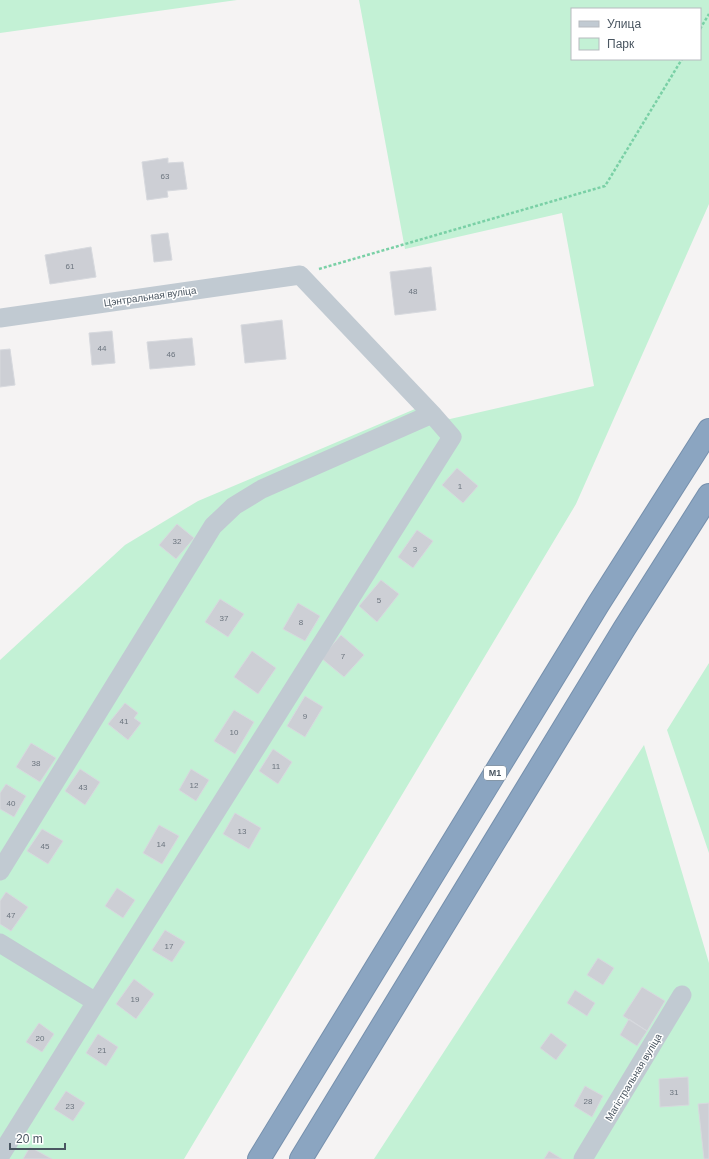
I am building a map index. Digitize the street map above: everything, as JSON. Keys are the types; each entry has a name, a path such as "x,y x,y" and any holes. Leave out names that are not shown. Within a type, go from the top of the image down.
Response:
{"highway":[{"name":"М1","path":"259,1159 595,610 709,430"},
{"path":"300,1159 313,1150 616,642 709,495"}],"street":[{"name":"Цэнтральная вуліца","path":"0,318 300,275"},
{"path":"0,1156 452,437 300,275"},
{"path":"0,871 213,526 234,506 262,489 432,414"},
{"path":"0,943 96,1002"},
{"name":"Магістральная вуліца","path":"583,1159 682,995"}],"path":[{"path":"701,27 709,14"},
{"path":"300,275 605,186 681,60"}],"green space":[{"path":"0,0 237,0 0,33"},
{"path":"359,0 709,0 709,204 576,504 184,1159 0,1159 0,660 125,545 198,501 415,409 450,419 594,386 562,213 405,249"},
{"path":"709,663 709,853 667,730"},
{"path":"644,745 709,963 709,1159 374,1159"}],"building":[{"path":"168,158 168,163 183,162 187,189 167,191 168,197 147,200 142,162"},
{"path":"168,233 172,260 154,262 151,235"},
{"path":"91,247 96,277 50,284 45,255"},
{"path":"431,267 436,310 395,315 390,272"},
{"path":"282,320 286,359 245,363 241,325"},
{"path":"112,331 115,363 92,365 89,333"},
{"path":"192,338 195,365 150,369 147,342"},
{"path":"10,349 15,385 0,387 0,350"},
{"path":"457,468 478,486 463,503 442,485"},
{"path":"177,524 194,538 176,559 159,545"},
{"path":"417,530 433,541 413,568 398,557"},
{"path":"381,580 399,594 377,622 359,606"},
{"path":"220,599 244,614 228,637 205,622"},
{"path":"298,603 320,616 305,641 283,629"},
{"path":"341,635 364,655 344,677 321,658"},
{"path":"252,651 276,668 258,694 234,677"},
{"path":"305,696 323,707 305,737 287,726"},
{"path":"125,703 138,713 134,718 141,723 128,740 108,724"},
{"path":"234,710 254,722 235,754 214,741"},
{"path":"31,743 56,758 40,782 16,767"},
{"path":"273,749 292,762 278,784 259,771"},
{"path":"80,769 100,782 85,805 65,791"},
{"path":"191,769 209,780 196,801 179,790"},
{"path":"6,784 26,796 14,817 0,809 0,793"},
{"path":"235,813 261,828 249,849 223,834"},
{"path":"159,825 179,836 162,864 143,853"},
{"path":"42,829 63,841 48,864 27,851"},
{"path":"117,888 135,900 123,918 105,906"},
{"path":"6,892 28,907 11,931 0,924 0,901"},
{"path":"165,930 185,942 172,962 152,950"},
{"path":"598,958 614,968 603,985 587,975"},
{"path":"134,979 154,994 136,1019 116,1004"},
{"path":"642,987 665,1001 647,1031 623,1016"},
{"path":"575,990 595,1003 587,1016 567,1003"},
{"path":"629,1019 647,1031 637,1046 620,1035"},
{"path":"39,1023 54,1034 42,1052 26,1042"},
{"path":"551,1033 567,1045 556,1060 540,1048"},
{"path":"98,1034 118,1047 106,1066 86,1053"},
{"path":"688,1077 689,1105 660,1107 659,1079"},
{"path":"585,1086 603,1096 592,1117 574,1106"},
{"path":"66,1091 85,1103 73,1121 54,1109"},
{"path":"709,1103 709,1159 704,1159 698,1104"},
{"path":"30,1147 52,1159 23,1159"},
{"path":"549,1151 562,1159 544,1159"}]}
